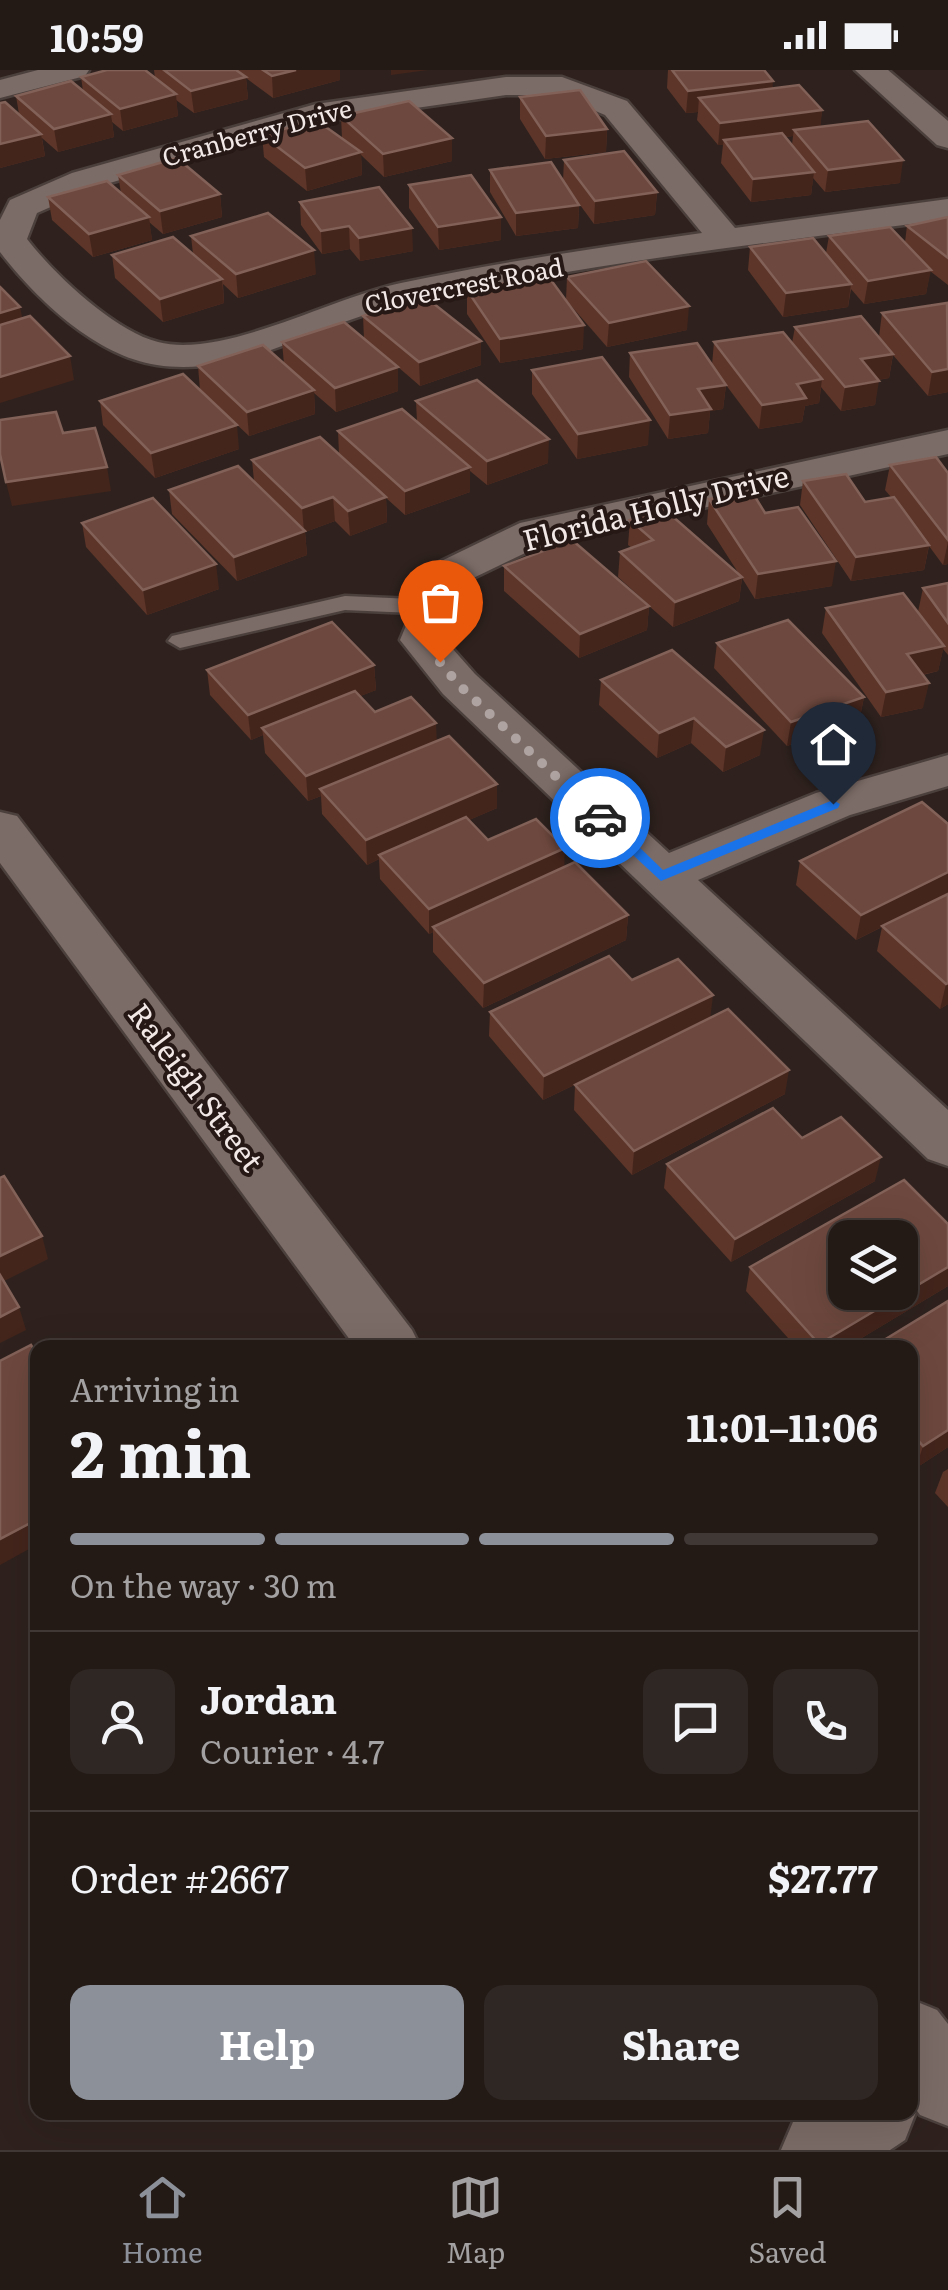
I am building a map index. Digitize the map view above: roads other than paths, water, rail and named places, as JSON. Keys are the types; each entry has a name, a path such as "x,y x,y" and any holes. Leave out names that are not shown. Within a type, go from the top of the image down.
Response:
{"street":[{"path":"0,89 74,70"},
{"path":"870,70 948,138"},
{"name":"Cranberry Drive","path":"84,180 316,113 506,86 562,86 616,108 726,239"},
{"name":"Clovercrest Road","path":"84,180 22,207 9,240 22,260 114,336 156,354 208,355 394,294 726,239 948,209"},
{"name":"Florida Holly Drive","path":"948,442 535,532 446,575 422,640 458,684 948,1144"},
{"path":"661,876 833,804 948,770"},
{"name":"Raleigh Street","path":"0,828 385,1340"},
{"path":"821,2150 862,2120"}],"lane":[{"path":"180,641 345,604 435,607"}]}
